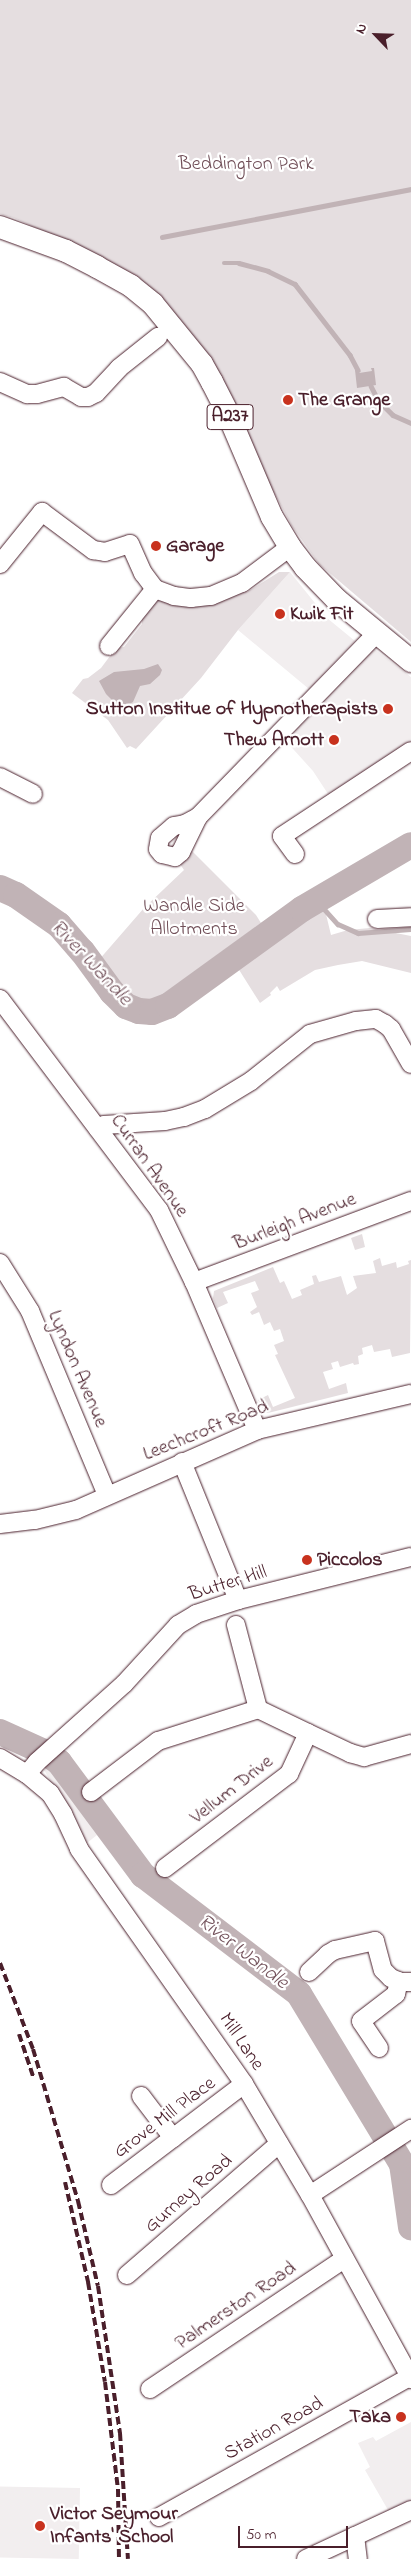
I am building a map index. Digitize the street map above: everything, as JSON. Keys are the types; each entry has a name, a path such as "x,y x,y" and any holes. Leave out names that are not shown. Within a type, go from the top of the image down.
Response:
{"main road":[{"name":"A237","path":"0,227 66,251 90,263 131,286 153,304 202,364 228,414 272,517 290,547 324,587 411,661"}],"street":[{"path":"0,382 27,394 37,394 64,388 81,397 88,397 96,393 119,368 158,337"},
{"path":"0,564 42,512 93,550 105,552 130,544 144,573 155,589 174,596 191,598 211,596 242,583 290,547"},
{"path":"109,646 155,589"},
{"path":"198,817 377,632"},
{"path":"295,854 282,836 411,751"},
{"path":"0,777 33,794"},
{"path":"377,919 411,917"},
{"name":"Curran Avenue","path":"0,999 158,1210 194,1282 257,1430"},
{"path":"98,1129 104,1125 130,1124 184,1117 205,1109 251,1081 310,1034 356,1021 376,1019 385,1024 391,1029 411,1064"},
{"path":"116,1153 121,1149 130,1131 130,1124"},
{"name":"Burleigh Avenue","path":"194,1282 411,1201"},
{"name":"Lyndon Avenue","path":"0,1263 30,1311 107,1495"},
{"name":"Leechcroft Road","path":"0,1524 35,1520 76,1510 257,1430 411,1394"},
{"path":"182,1462 238,1600"},
{"name":"Butter Hill","path":"32,1768 124,1684 178,1625 196,1614 238,1600 411,1557"},
{"path":"236,1626 258,1708"},
{"path":"91,1792 158,1740 258,1708 350,1753 364,1757 411,1744"},
{"name":"Vellum Drive","path":"166,1868 289,1774 308,1733"},
{"name":"Mill Lane","path":"0,1758 32,1768 64,1814 80,1849 244,2084 310,2195 411,2378"},
{"path":"309,1972 328,1954 336,1950 374,1941 383,1970 391,1978 405,1981 396,1994 361,2020 379,2048"},
{"name":"Grove Mill Place","path":"111,2185 244,2084"},
{"path":"141,2096 173,2138"},
{"path":"310,2195 408,2131"},
{"name":"Gurney Road","path":"126,2275 279,2144"},
{"name":"Palmerston Road","path":"150,2389 344,2259"},
{"name":"Station Road","path":"158,2517 411,2378"},
{"path":"306,2559 411,2510"},
{"path":"355,2536 358,2559"}],"shaded area":[{"path":"371,368 374,368 376,385 357,388 355,370 358,370 359,373 372,371"},
{"path":"290,572 327,618 355,641 309,689 238,630"},
{"path":"373,648 411,677 411,744 330,797 313,771 284,739"},
{"path":"158,664 162,670 160,675 150,684 140,686 133,702 126,706 116,704 106,694 99,681 114,672 144,669"},
{"path":"51,1764 58,1770 102,1831 87,1843 44,1770"},
{"path":"411,2422 411,2500 388,2510 365,2470 370,2467 358,2443 373,2437 376,2441"},
{"name":"Victor Seymour Infants' School","path":"0,2487 80,2488 79,2559 0,2558"}],"green space":[{"name":"Beddington Park","path":"0,0 411,0 411,642 319,564 292,526 249,446 231,401 97,255 14,218 0,214"},
{"path":"279,572 290,572 238,630 201,678 136,749 130,746 127,748 108,720 72,693 83,679 88,678 101,668 116,648 124,647 142,624 142,615 151,604 159,600 244,588 247,592"},
{"name":"Wandle Side Allotments","path":"192,851 256,915 261,923 155,1000 146,1004 135,1003 128,998 98,961 144,908 184,870 180,864"},
{"path":"324,906 331,935 348,930 370,928 411,936 411,973 362,961 338,965 315,970 280,991 277,986 270,993 271,995 260,1003 236,965"},
{"path":"362,1234 365,1247 355,1250 351,1238"},
{"path":"380,1258 382,1266 396,1262 397,1268 409,1264 408,1261 411,1260 410,1353 392,1357 390,1349 374,1352 372,1345 362,1348 363,1354 358,1356 359,1364 354,1365 353,1363 340,1367 338,1361 331,1363 333,1369 323,1372 329,1389 346,1383 348,1393 268,1413 265,1412 258,1400 268,1395 273,1407 295,1398 275,1355 278,1354 274,1345 284,1341 280,1329 274,1331 270,1322 264,1325 259,1312 252,1315 250,1312 257,1307 251,1293 259,1290 255,1281 223,1292 228,1303 217,1308 213,1298 214,1291 273,1267 280,1283 284,1281 292,1299 302,1295 300,1290 314,1284 312,1276 316,1275 319,1282 341,1276 347,1295 357,1288 353,1276 376,1273 373,1261"}],"waterway":[{"path":"162,237 411,189"},
{"path":"224,263 239,263 268,271 295,284 350,355 358,370"},
{"path":"371,386 378,400 393,415 411,423"},
{"name":"River Wandle","path":"0,888 16,895 59,925 82,951 112,992 126,1006 139,1011 152,1012 168,1006 302,909 411,845"},
{"path":"317,901 338,924 358,933 411,929"},
{"name":"River Wandle","path":"0,1732 46,1753 59,1762 143,1875 299,1994 402,2164 411,2227"}],"railway":[{"path":"0,1963 33,2049 78,2201 98,2286 120,2433 128,2559"},
{"path":"19,2034 34,2079"},
{"path":"65,2182 88,2282 105,2382 118,2489 119,2559"}],"place":[{"name":"The Grange","path":"288,400"},
{"name":"Garage","path":"156,546"},
{"name":"Kwik Fit","path":"280,614"},
{"name":"Sutton Institue of Hypnotherapists","path":"388,709"},
{"name":"Thew Arnott","path":"334,740"},
{"name":"Piccolos","path":"307,1560"},
{"name":"Taka","path":"401,2417"},
{"name":"Victor Seymour Infants' School","path":"40,2526"}]}
